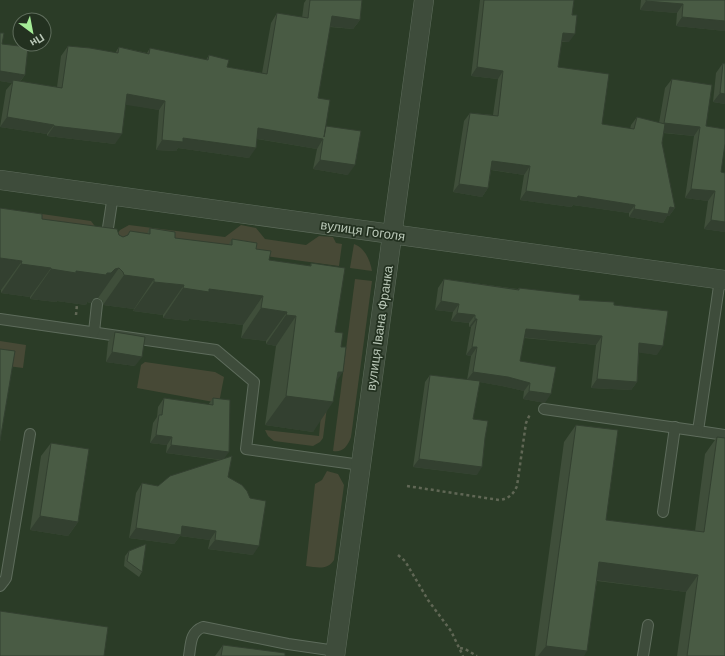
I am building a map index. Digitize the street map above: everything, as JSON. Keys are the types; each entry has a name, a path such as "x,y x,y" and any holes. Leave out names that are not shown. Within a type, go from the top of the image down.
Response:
{"street":[{"name":"вулиця Івана Франка","path":"335,653 424,0"},
{"name":"вулиця Гоголя","path":"0,180 723,279"}],"lane":[{"path":"104,253 113,195"},
{"path":"698,430 723,279"},
{"path":"94,332 97,304"},
{"path":"0,319 216,350 254,382 246,448 361,465"},
{"path":"544,409 725,434"},
{"path":"663,512 675,427"},
{"path":"0,586 6,578 30,434"},
{"path":"643,656 648,625"},
{"path":"189,656 192,635 203,627 335,653"}],"path":[{"path":"76,311 77,304"},
{"path":"407,486 499,500 511,496 515,492 517,486 528,416 538,409 544,409"},
{"path":"398,555 405,561 428,600 453,635 463,656"},
{"path":"460,648 465,649 477,656"}],"green space":[{"path":"0,208 91,221 97,229 0,221"},
{"path":"129,225 225,237 241,225 256,228 265,239 306,245 319,236 333,237 336,243 342,244 339,266 116,236 120,230"},
{"path":"354,244 364,251 372,271 350,268"},
{"path":"355,279 372,281 351,437 342,450 333,451"},
{"path":"336,337 323,438 320,442 313,446 274,441 268,436 265,430 319,436 322,404"},
{"path":"0,341 26,345 23,368 0,365"},
{"path":"145,362 215,372 224,377 219,403 137,388 141,365"},
{"path":"327,471 338,474 344,485 334,560 325,567 306,566 315,484 322,480"}],"building":[{"path":"310,0 362,0 360,20 332,16 318,98 330,100 324,137 326,126 361,131 355,165 320,160 323,139 258,128 256,148 183,138 183,142 162,140 165,101 127,94 122,134 54,126 7,117 13,80 62,88 68,46 118,53 119,47 149,54 150,48 208,60 209,55 229,60 227,67 267,74 277,13 308,18"},
{"path":"484,0 574,0 572,15 577,15 575,34 563,33 558,67 609,74 602,124 634,129 637,117 665,124 662,143 675,208 670,207 668,214 634,209 635,205 578,196 577,198 526,191 530,166 492,161 488,188 459,184 470,113 498,116 503,71 477,67"},
{"path":"646,0 725,0 725,21 682,17 683,4"},
{"path":"0,33 4,33 2,44 12,45 12,52 27,52 25,75 0,71"},
{"path":"723,63 725,64 725,94 720,93"},
{"path":"672,79 712,85 706,126 725,129 725,144 721,172 725,173 725,222 711,220 715,191 691,189 700,127 664,123"},
{"path":"0,208 42,214 42,219 117,229 119,235 123,237 128,235 130,231 150,234 150,228 175,232 175,238 232,245 232,239 257,243 256,249 271,251 269,260 311,266 311,263 345,268 335,332 343,333 341,347 346,347 343,372 338,372 333,402 286,396 296,316 286,315 287,312 261,308 263,296 209,289 209,292 183,288 184,285 154,282 154,279 124,275 119,268 115,269 111,273 107,273 106,275 76,271 76,273 21,264 22,261 0,258"},
{"path":"444,279 519,290 519,288 580,295 579,300 614,302 614,305 668,311 663,346 639,343 637,382 597,379 602,336 526,329 520,361 556,367 551,394 529,391 530,383 508,377 473,372 477,347 472,347 477,319 475,319 475,315 457,313 459,304 441,301"},
{"path":"115,332 145,337 142,357 112,352"},
{"path":"0,349 15,351 0,441"},
{"path":"430,375 480,381 473,419 488,421 482,467 419,459"},
{"path":"164,398 213,405 213,398 230,400 229,452 171,445 172,437 156,435 159,415 162,415"},
{"path":"576,425 618,430 606,520 704,532 717,437 725,438 725,656 687,656 698,575 599,562 587,651 546,646"},
{"path":"51,443 89,449 78,522 40,516"},
{"path":"232,456 228,477 242,485 250,498 266,501 259,546 215,540 216,531 182,526 181,535 136,528 142,483 158,486 170,476"},
{"path":"146,544 142,572 127,561 129,551"},
{"path":"0,611 108,627 104,656 0,656"},
{"path":"223,645 285,653 285,656 221,656"}]}
